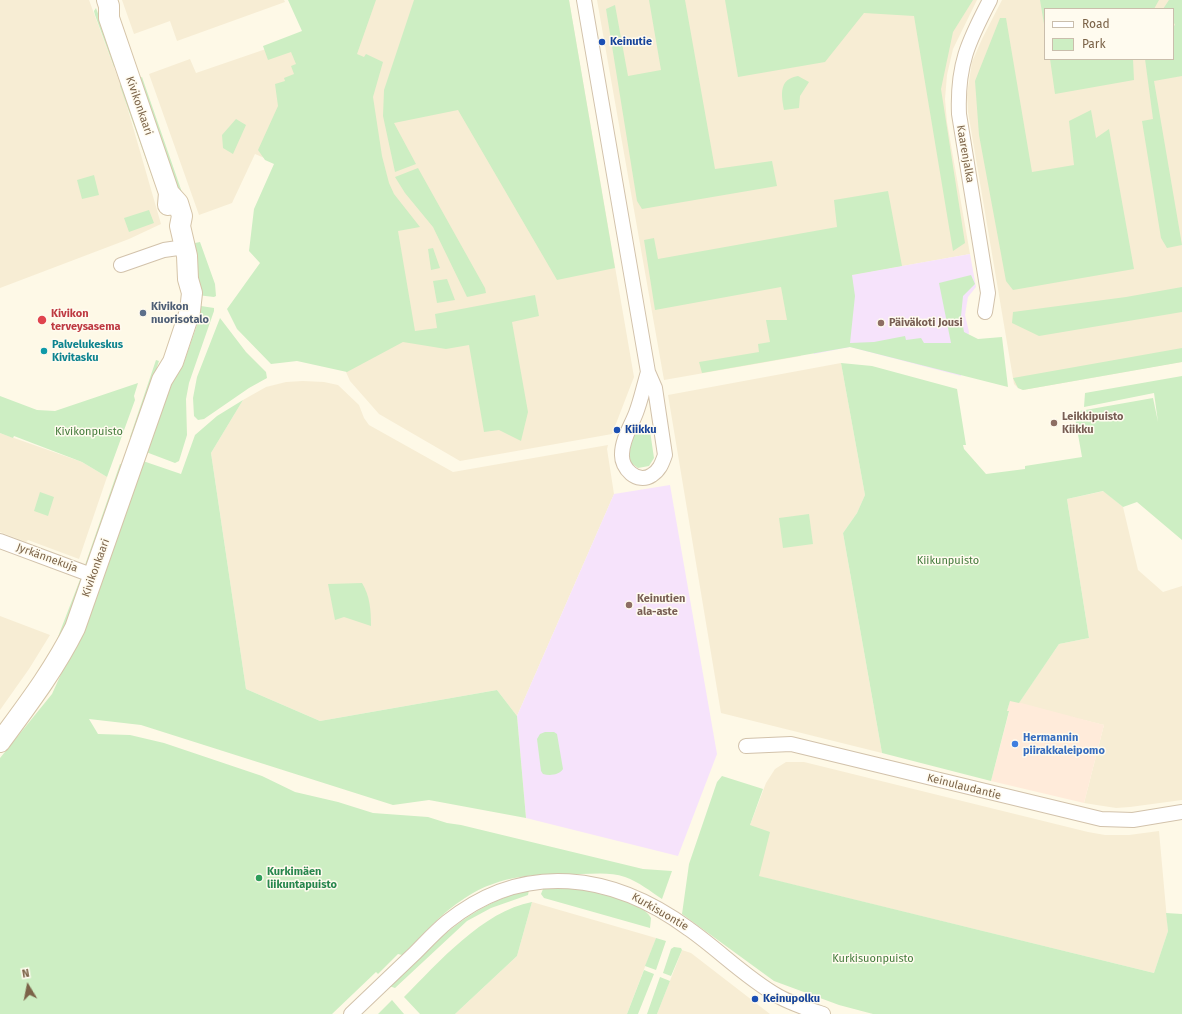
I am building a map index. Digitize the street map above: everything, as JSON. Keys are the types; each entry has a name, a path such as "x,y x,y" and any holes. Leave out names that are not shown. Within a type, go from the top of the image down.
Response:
{"street":[{"name":"Kivikonkaari","path":"0,742 44,684 60,659 75,628 162,380 171,368 190,311 192,293 188,279 186,247 180,226 182,216 178,203 169,193 108,9 100,10 97,0"},
{"path":"584,0 648,372 654,388 665,455 657,471 651,476 644,477 633,475 625,470 622,462 622,451 648,372"},
{"name":"Kaarenjalka","path":"985,312 988,293 959,114 958,92 960,73 968,44 990,0"},
{"path":"121,265 164,250 186,247"},
{"name":"Jyrkännekuja","path":"0,541 94,576"},
{"name":"Keinulaudantie","path":"746,746 791,744 1101,820 1134,820 1182,812"},
{"name":"Kurkisuontie","path":"351,1014 447,923 461,912 493,893 534,882 558,880 605,886 640,898 676,919 710,944 764,988 792,1003 823,1014"}],"shaded area":[{"path":"0,0 89,0 122,89 161,224 129,239 0,288"},
{"path":"122,0 284,0 285,2 177,41 170,21 134,34"},
{"path":"355,0 569,0 634,377 612,434 460,461 379,414 350,381 346,372"},
{"path":"597,0 977,0 953,49 947,75 945,99 947,122 970,254 790,286 801,356 664,380"},
{"path":"1002,0 1182,0 1182,362 1023,390 1014,384 968,112 967,94 972,62"},
{"path":"298,38 305,57 269,160 255,154 232,203 199,215 149,74 190,59 196,73"},
{"name":"Päiväkoti Jousi","path":"970,254 976,287 968,297 965,315 969,332 961,376 850,347 814,354 789,286"},
{"path":"841,363 865,495 857,513 843,533 882,753 721,713 668,395"},
{"path":"286,382 324,382 338,385 359,405 364,418 369,425 453,472 608,445 607,449 614,494 517,716 497,690 320,721 246,689 211,453 243,400 266,387"},
{"path":"0,433 82,462 107,477 79,559 28,540 26,542 0,532"},
{"name":"Keinutien ala-aste","path":"670,485 717,754 678,856 526,818 517,716 614,494"},
{"path":"1104,491 1123,507 1138,570 1163,592 1182,586 1182,800 1116,808 1084,803 1104,725 1018,704 1059,644 1089,638 1067,499"},
{"path":"0,616 50,635 29,669 0,710"},
{"path":"1010,700 1104,725 1084,803 991,781 1009,712 1007,711"},
{"path":"786,762 804,762 1088,832 1105,835 1129,835 1159,831 1168,931 1154,973 733,870 766,783 775,769"},
{"path":"532,902 656,938 627,1014 455,1014 517,956"},
{"path":"682,950 691,953 770,1014 657,1014"}],"green space":[{"path":"288,0 376,0 357,54 364,57 366,54 383,62 373,97 382,156 389,183 394,194 420,227 398,231 415,331 437,328 435,314 535,295 539,316 512,322 528,412 521,441 499,430 484,432 469,345 446,349 403,342 347,372 297,361 271,364 237,329 227,309 260,263 249,251 254,209 274,164 265,160 258,150 278,106 275,84 285,81 284,78 294,74 291,66 296,64 291,52 268,60 263,46 302,31"},
{"path":"414,0 569,0 615,268 557,280 458,110 394,123 416,164 395,172 383,116 384,90"},
{"path":"649,0 685,0 715,169 772,161 777,186 642,209 637,201 606,9 615,5 628,76 661,70"},
{"path":"725,0 973,0 953,32 941,89 965,243 953,251 914,16 864,13 825,62 738,77"},
{"path":"1040,0 1159,0 1155,8 1044,8 1044,24"},
{"path":"1169,0 1182,0 1182,76 1154,81 1182,245 1167,248 1161,238 1142,121 1153,119 1145,60 1174,60 1174,8 1164,8"},
{"path":"96,8 117,66 114,67 95,15 94,11"},
{"path":"1000,18 1006,18 1032,172 1074,165 1069,121 1091,110 1096,138 1109,129 1134,269 1013,290 1006,281 979,135 975,81"},
{"path":"1050,60 1133,60 1134,80 1055,94"},
{"path":"798,76 809,82 800,96 799,108 784,110 782,93 784,84 787,80"},
{"path":"142,77 185,201 181,203 137,79"},
{"path":"120,80 156,181 154,182 120,86"},
{"path":"236,119 246,125 233,154 223,148 222,135"},
{"path":"418,168 485,288 486,293 467,297 433,227 405,193 395,177"},
{"path":"94,175 99,195 82,199 77,180"},
{"path":"888,191 902,266 852,275 855,296 850,343 874,342 905,336 906,340 921,338 924,343 951,343 939,283 971,275 975,284 963,296 961,316 964,332 978,339 1002,337 1008,387 850,347 702,373 699,362 759,352 758,344 770,342 766,320 787,320 781,287 655,310 644,240 654,238 658,259 837,227 834,200"},
{"path":"149,210 154,223 129,232 124,218"},
{"path":"200,242 215,284 216,296 214,297 197,295 198,277 195,243"},
{"path":"433,248 440,268 431,270 428,249"},
{"path":"447,279 455,300 437,303 433,281"},
{"path":"1182,287 1182,312 1039,336 1012,323 1013,312 1126,297"},
{"path":"201,306 214,308 214,311 189,383 186,399 187,435 179,461 175,463 146,452 177,367 182,368 198,322"},
{"path":"220,318 246,352 266,372 267,378 249,388 204,419 198,420 194,416 193,398 197,377"},
{"path":"1182,348 1182,362 1023,390 1018,388 1013,378"},
{"path":"156,360 159,361 134,438 130,437"},
{"name":"Kiikunpuisto","path":"841,363 872,366 957,389 966,445 963,445 964,449 986,474 1025,469 1025,466 1082,457 1074,412 1153,398 1158,422 1154,393 1084,407 1085,393 1182,376 1182,540 1137,502 1123,507 1103,491 1067,499 1089,638 1059,644 1019,703 1010,701 1007,711 1009,711 991,781 882,753 843,533 857,513 865,495"},
{"name":"Kivikonpuisto","path":"138,383 134,396 135,400 107,477 82,462 14,436 13,438 0,433 0,396 37,410 55,411"},
{"path":"243,400 211,453 246,689 320,721 497,690 517,716 526,818 429,800 393,805 141,725 89,719 98,734 130,735 164,743 262,776 295,792 338,802 373,813 428,817 447,823 461,825 643,869 672,871 662,899 630,879 620,875 609,874 535,875 492,884 456,904 432,925 402,955 398,954 378,974 376,972 332,1014 0,1014 0,758 52,694 81,630 143,461 181,474 195,435 217,416"},
{"path":"643,426 650,431 654,458 649,466 638,468 631,463 629,454 633,437 639,428"},
{"path":"120,464 125,465 88,564 85,565"},
{"path":"40,492 54,497 48,516 34,511"},
{"path":"809,514 813,544 783,548 779,518"},
{"path":"81,577 83,580 66,629 56,642"},
{"path":"362,583 370,603 371,626 344,617 335,620 328,584"},
{"path":"545,732 554,732 557,734 563,769 559,773 549,775 543,774 541,771 537,739 540,734"},
{"name":"Kurkisuonpuisto","path":"722,776 763,789 750,825 770,832 759,876 1154,973 1168,931 1166,913 1182,914 1182,1014 873,1014 839,1005 774,981 682,914 689,864 717,782"},
{"path":"569,888 589,891 627,901 646,912 651,918 650,928 544,898 541,894 543,889"},
{"path":"529,890 528,895 491,908 467,921 395,988 389,986 437,941 469,916 487,905"},
{"path":"532,902 517,956 455,1014 420,1014 404,997 462,940 479,927 514,907"},
{"path":"656,938 666,941 656,970 645,966"},
{"path":"674,947 681,948 682,950 671,976 663,973 671,949"},
{"path":"644,970 654,974 638,1014 627,1014"},
{"path":"660,977 670,981 657,1014 647,1014"},
{"path":"392,1000 404,1014 378,1014"}],"place":[{"name":"Keinutie","path":"602,42"},
{"name":"Kivikon nuorisotalo","path":"143,313"},
{"name":"Kivikon terveysasema","path":"42,320"},
{"name":"Päiväkoti Jousi","path":"881,323"},
{"name":"Palvelukeskus Kivitasku","path":"44,351"},
{"name":"Leikkipuisto Kiikku","path":"1054,423"},
{"name":"Kiikku","path":"617,430"},
{"name":"Keinutien ala-aste","path":"629,605"},
{"name":"Hermannin piirakkaleipomo","path":"1015,744"},
{"name":"Kurkimäen liikuntapuisto","path":"259,878"},
{"name":"Keinupolku","path":"755,999"}]}
